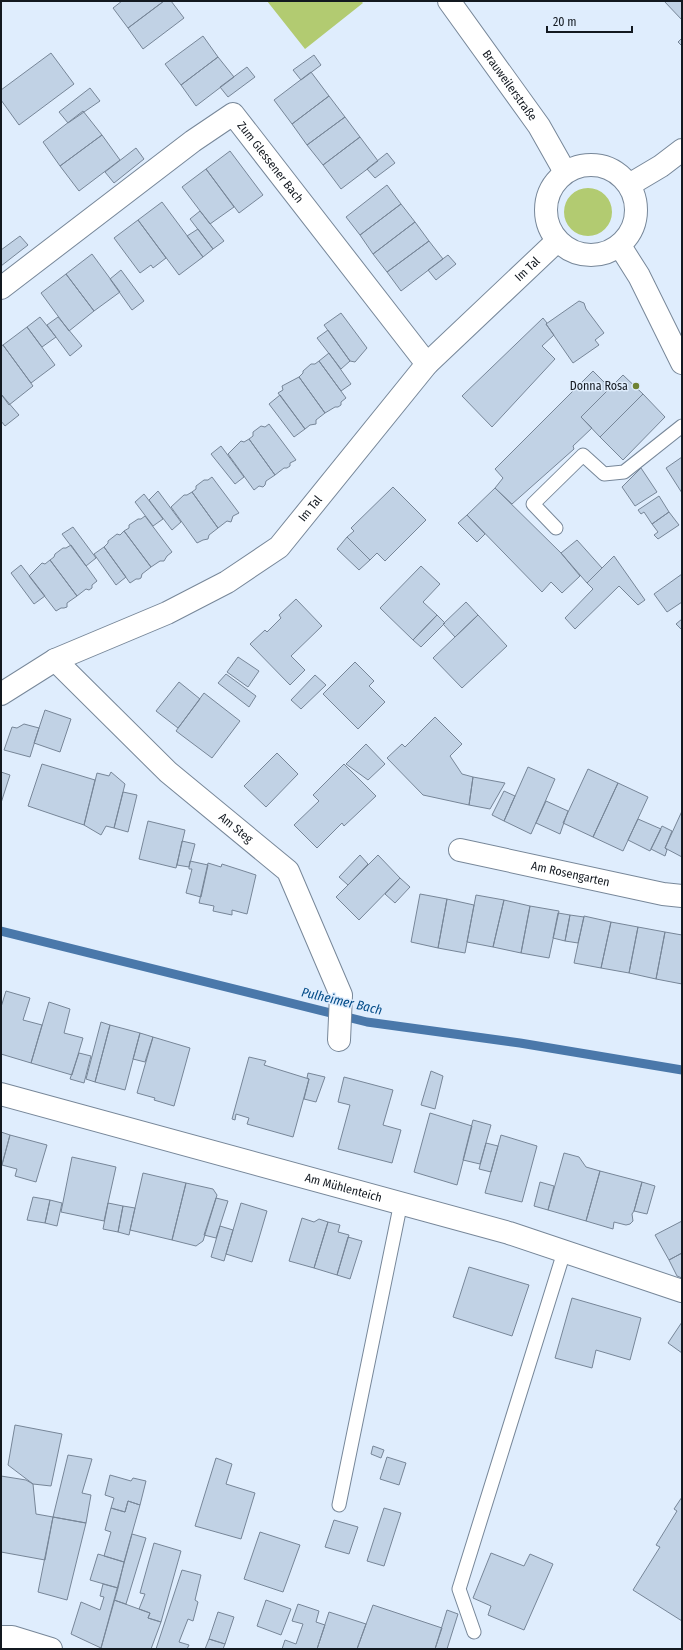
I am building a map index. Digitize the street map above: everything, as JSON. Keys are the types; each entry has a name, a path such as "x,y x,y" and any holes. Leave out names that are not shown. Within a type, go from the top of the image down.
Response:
{"street":[{"name":"Brauweilerstraße","path":"449,1 539,126 565,172"},
{"name":"Zum Glessener Bach","path":"1,288 193,141 233,114 427,364"},
{"path":"629,185 661,166 682,150"},
{"path":"592,164 606,167 619,174 629,185 635,197 636,210 634,224 629,236 620,246 608,253 594,256 580,255 567,249 557,241 548,227 545,212 547,197 554,183 565,172 578,166 592,164"},
{"name":"Im Tal","path":"1,694 55,660 167,612 227,582 279,547 427,364 557,241"},
{"path":"620,246 639,276 682,363"},
{"name":"Am Steg","path":"55,660 168,772 288,871 342,995 339,1040"},
{"name":"Am Rosengarten","path":"460,850 664,894 682,896"},
{"name":"Am Mühlenteich","path":"1,1094 401,1202 509,1233 682,1291"},
{"path":"5,1635 51,1649"}],"lane":[{"path":"556,528 533,504 583,455 604,474 624,472 682,426"},
{"path":"339,1506 401,1202"},
{"path":"474,1632 459,1589 564,1252"}],"green space":[{"path":"267,1 361,1 363,3 305,49"},
{"path":"588,188 597,190 605,195 610,203 612,212 610,221 605,229 597,234 588,236 579,234 571,229 566,221 564,212 566,203 571,195 579,190"}],"building":[{"path":"122,1 164,1 128,28 113,8"},
{"path":"164,1 171,1 184,18 143,49 128,28"},
{"path":"664,1 682,1 682,20"},
{"path":"203,36 218,57 181,85 165,64"},
{"path":"682,38 682,46 678,42"},
{"path":"51,53 74,84 19,125 1,100 1,90"},
{"path":"314,55 321,65 301,80 293,70"},
{"path":"218,57 234,77 196,106 181,85"},
{"path":"247,67 255,77 228,97 220,87"},
{"path":"311,72 329,96 292,124 274,100"},
{"path":"90,88 100,101 68,123 59,112"},
{"path":"329,96 345,117 307,145 292,124"},
{"path":"83,111 102,135 60,166 43,142"},
{"path":"345,117 360,137 323,165 307,145"},
{"path":"102,135 120,160 79,191 60,166"},
{"path":"360,137 378,161 341,189 323,165"},
{"path":"136,148 144,159 114,183 105,172"},
{"path":"230,151 263,195 239,213 206,169"},
{"path":"387,153 395,163 375,178 367,169"},
{"path":"206,169 234,207 210,224 182,187"},
{"path":"387,185 401,204 360,235 346,217"},
{"path":"162,202 203,257 179,275 138,220"},
{"path":"401,204 415,222 373,254 360,235"},
{"path":"200,211 224,241 213,249 190,219"},
{"path":"138,220 166,258 153,268 151,265 140,273 114,238"},
{"path":"415,222 429,241 387,272 373,254"},
{"path":"198,229 213,249 203,257 187,236"},
{"path":"20,236 28,245 1,266 1,250"},
{"path":"429,241 443,259 401,291 387,272"},
{"path":"92,254 120,292 94,311 66,274"},
{"path":"448,255 456,264 436,280 428,270"},
{"path":"121,270 144,301 132,310 110,279"},
{"path":"66,274 94,311 69,331 41,293"},
{"path":"579,301 584,303 586,309 604,333 595,340 599,345 573,363 546,324"},
{"path":"341,313 367,348 355,362 350,361 324,325"},
{"path":"40,317 56,337 42,347 27,327"},
{"path":"58,317 82,346 70,356 47,325"},
{"path":"543,318 554,335 542,346 555,359 492,427 462,396"},
{"path":"27,327 55,365 31,383 3,345"},
{"path":"328,330 350,361 341,369 317,338"},
{"path":"3,345 33,386 9,405 1,394 1,346"},
{"path":"329,353 351,384 341,391 319,361"},
{"path":"319,361 346,398 341,402 341,405 325,413 299,377 311,364 315,364"},
{"path":"593,371 610,388 581,417 592,428 573,446 574,449 512,504 495,488 503,478 495,469"},
{"path":"623,375 643,394 600,437 581,417"},
{"path":"299,377 325,413 316,420 316,424 310,425 305,429 278,393 283,390 282,386"},
{"path":"1,394 19,415 5,426 1,421"},
{"path":"643,394 665,417 623,460 600,437"},
{"path":"280,395 305,429 294,437 269,404"},
{"path":"269,424 296,460 290,463 290,466 284,468 275,475 249,439 253,436 253,432 261,426 265,427"},
{"path":"249,439 275,475 266,481 263,487 259,486 254,490 228,454 241,441 244,442"},
{"path":"221,446 244,477 235,484 211,454"},
{"path":"682,457 682,493 666,468"},
{"path":"641,468 657,492 635,506 622,487"},
{"path":"212,477 239,513 233,516 231,522 227,521 218,528 192,492 196,489 196,486 204,480 208,480"},
{"path":"393,487 426,520 385,561 377,553 370,560 347,537 354,531 351,528"},
{"path":"495,488 561,553 580,576 562,593 551,582 542,592 467,515"},
{"path":"158,491 181,522 172,530 149,500"},
{"path":"192,492 218,528 209,535 208,539 197,543 171,507 184,495"},
{"path":"144,494 163,519 153,526 135,502"},
{"path":"659,496 669,512 652,524 644,512 641,514 638,510"},
{"path":"669,512 679,525 658,539 654,535 658,532 652,524"},
{"path":"467,515 485,534 477,542 458,523"},
{"path":"145,516 172,552 164,561 160,561 151,567 124,531 129,528 129,525"},
{"path":"73,527 96,558 86,566 62,534"},
{"path":"124,531 151,567 142,574 141,578 130,583 104,547 108,541 117,534 120,535"},
{"path":"347,537 370,560 359,570 337,549"},
{"path":"577,540 602,568 587,583 561,553"},
{"path":"71,545 97,581 92,585 92,588 89,590 86,589 77,596 50,560 63,548"},
{"path":"104,547 126,577 116,585 94,554"},
{"path":"614,556 645,600 638,605 619,586 575,629 565,618 593,589 587,583"},
{"path":"50,560 77,596 67,603 67,607 56,611 29,576 42,563 45,564"},
{"path":"21,565 45,596 34,604 11,573"},
{"path":"421,566 440,584 423,602 437,615 413,640 380,608"},
{"path":"682,574 682,602 667,612 654,594"},
{"path":"296,599 322,626 291,656 305,670 290,685 250,644 265,630 267,632 281,618 279,615"},
{"path":"466,602 478,615 455,637 443,624"},
{"path":"437,615 445,623 421,647 413,640"},
{"path":"478,615 507,646 462,688 433,658"},
{"path":"682,619 682,630 676,624"},
{"path":"238,657 259,671 248,687 227,672"},
{"path":"355,662 374,681 369,686 385,702 358,729 323,694"},
{"path":"226,674 256,696 249,707 218,683"},
{"path":"315,675 326,685 301,709 291,700"},
{"path":"179,682 200,699 178,728 156,711"},
{"path":"204,693 240,721 212,758 176,731"},
{"path":"45,710 71,719 60,752 34,743"},
{"path":"435,717 462,744 450,756 462,774 473,777 469,805 423,795 387,758 402,744 405,747"},
{"path":"24,724 39,728 30,757 4,750 12,727 17,728"},
{"path":"366,744 385,764 368,780 346,764"},
{"path":"277,753 298,774 266,807 244,786"},
{"path":"42,764 95,780 84,825 28,806"},
{"path":"344,764 376,796 344,826 342,823 317,848 294,825 319,801 313,795"},
{"path":"528,767 555,779 531,834 504,821"},
{"path":"588,769 618,783 593,837 563,823"},
{"path":"1,772 10,775 1,803"},
{"path":"111,772 125,784 114,828 106,826 101,835 84,825 97,773 109,776"},
{"path":"473,777 505,783 490,809 469,805"},
{"path":"618,783 648,797 623,851 593,837"},
{"path":"504,791 515,796 504,821 492,815"},
{"path":"123,792 137,795 128,832 114,828"},
{"path":"546,801 568,811 560,834 536,823"},
{"path":"682,811 682,857 665,848"},
{"path":"638,819 661,829 650,851 628,840"},
{"path":"148,821 185,830 176,868 139,859"},
{"path":"662,826 672,831 665,848 667,850 665,856 651,849"},
{"path":"182,841 195,844 189,867 177,865"},
{"path":"360,855 368,864 348,885 339,877"},
{"path":"378,855 400,878 359,920 336,897"},
{"path":"190,861 208,865 201,897 186,893 192,869 189,869"},
{"path":"208,863 221,867 222,864 256,875 247,914 232,910 232,915 213,911 214,906 199,903"},
{"path":"400,878 410,887 395,903 385,894"},
{"path":"420,894 447,899 438,948 411,942"},
{"path":"476,895 504,900 493,947 467,942"},
{"path":"447,899 474,905 465,953 438,948"},
{"path":"504,900 530,906 521,953 493,947"},
{"path":"530,906 559,911 549,958 521,953"},
{"path":"558,913 570,915 565,941 553,938"},
{"path":"570,915 584,917 578,943 565,941"},
{"path":"584,916 611,922 601,968 574,963"},
{"path":"611,922 638,927 629,973 601,968"},
{"path":"638,927 665,932 656,979 629,973"},
{"path":"665,932 682,935 682,984 656,979"},
{"path":"6,991 30,998 23,1020 42,1025 31,1063 1,1054 1,1007"},
{"path":"49,1002 70,1009 64,1033 83,1038 72,1075 31,1063"},
{"path":"101,1022 110,1025 95,1082 86,1079"},
{"path":"110,1025 140,1033 125,1090 95,1082"},
{"path":"140,1033 153,1037 145,1062 133,1059"},
{"path":"153,1037 190,1048 174,1106 154,1100 155,1098 137,1093"},
{"path":"79,1053 91,1056 84,1083 70,1079"},
{"path":"249,1057 266,1061 264,1065 309,1079 293,1137 247,1124 249,1118 236,1114 235,1120 232,1119"},
{"path":"431,1071 443,1076 435,1109 421,1105"},
{"path":"308,1073 325,1077 316,1102 304,1099 309,1079 307,1078"},
{"path":"344,1077 393,1090 383,1125 401,1130 392,1163 338,1149 350,1105 338,1102"},
{"path":"430,1113 472,1126 457,1185 414,1172"},
{"path":"473,1120 491,1125 480,1164 463,1160"},
{"path":"1,1132 10,1135 1,1168"},
{"path":"10,1135 47,1145 36,1182 15,1176 17,1169 2,1165"},
{"path":"501,1135 537,1146 522,1202 485,1193"},
{"path":"486,1143 498,1146 491,1172 479,1169"},
{"path":"564,1153 579,1157 586,1167 600,1171 586,1221 548,1210"},
{"path":"72,1157 116,1167 104,1221 61,1212"},
{"path":"600,1171 642,1182 632,1214 633,1221 630,1224 626,1225 614,1222 613,1229 586,1221"},
{"path":"143,1173 186,1183 172,1240 130,1230"},
{"path":"540,1182 554,1186 548,1210 534,1206"},
{"path":"642,1182 655,1186 647,1214 634,1211"},
{"path":"186,1183 213,1189 217,1195 203,1241 196,1246 172,1240"},
{"path":"33,1197 50,1200 45,1223 27,1220"},
{"path":"216,1198 228,1201 216,1238 204,1235"},
{"path":"50,1200 62,1203 57,1226 45,1223"},
{"path":"108,1203 123,1206 118,1232 103,1229"},
{"path":"241,1203 267,1211 252,1262 226,1254"},
{"path":"123,1206 135,1208 129,1235 118,1232"},
{"path":"302,1218 314,1222 319,1219 328,1222 314,1268 289,1261"},
{"path":"682,1221 682,1253 669,1260 655,1235"},
{"path":"328,1222 340,1225 338,1232 349,1235 337,1275 314,1268"},
{"path":"220,1226 233,1230 224,1261 211,1257"},
{"path":"348,1237 362,1241 350,1279 337,1275"},
{"path":"682,1253 682,1278 677,1276 669,1260"},
{"path":"469,1267 529,1285 512,1336 453,1317"},
{"path":"572,1298 641,1318 630,1360 596,1350 592,1368 555,1358"},
{"path":"682,1322 682,1353 668,1343"},
{"path":"15,1425 62,1434 51,1486 33,1484 8,1465"},
{"path":"373,1446 384,1450 381,1458 371,1454"},
{"path":"68,1455 92,1459 82,1493 91,1495 86,1523 53,1517"},
{"path":"387,1457 406,1463 399,1485 380,1479"},
{"path":"216,1458 232,1464 226,1484 255,1493 241,1539 195,1526"},
{"path":"110,1475 131,1481 133,1478 146,1481 140,1505 128,1501 125,1512 111,1508 114,1498 105,1495"},
{"path":"1,1476 26,1480 33,1484 36,1514 53,1517 45,1560 1,1552"},
{"path":"682,1497 682,1621 633,1590 660,1547 656,1545 677,1511 674,1509"},
{"path":"128,1501 140,1505 124,1562 104,1556 111,1532 105,1530 111,1508 125,1512"},
{"path":"384,1508 401,1513 384,1566 367,1561"},
{"path":"53,1517 86,1523 67,1600 38,1592"},
{"path":"334,1520 358,1527 349,1554 325,1547"},
{"path":"260,1532 300,1545 283,1592 244,1579"},
{"path":"132,1534 146,1538 126,1604 114,1600"},
{"path":"154,1543 181,1551 161,1622 148,1618 150,1613 139,1609 145,1594 140,1593"},
{"path":"491,1553 524,1566 530,1554 553,1564 524,1630 488,1615 491,1606 473,1598"},
{"path":"98,1554 124,1562 118,1588 90,1580"},
{"path":"182,1570 201,1575 195,1600 198,1602 193,1621 188,1619 179,1642 189,1645 187,1649 156,1649"},
{"path":"103,1584 118,1588 101,1648 71,1634 81,1602 100,1610 104,1597 100,1596"},
{"path":"114,1600 150,1613 148,1618 161,1622 151,1649 101,1648"},
{"path":"266,1600 291,1609 281,1635 257,1626"},
{"path":"298,1604 319,1611 316,1622 325,1625 317,1649 282,1649 285,1640 296,1644 303,1624 292,1621"},
{"path":"373,1605 442,1628 435,1649 357,1649"},
{"path":"447,1610 458,1614 447,1649 435,1649"},
{"path":"218,1612 234,1617 225,1644 209,1639"},
{"path":"329,1612 366,1624 357,1649 317,1649"},
{"path":"209,1639 225,1644 223,1649 205,1649"}],"waterway":[{"name":"Pulheimer Bach","path":"1,931 367,1022 520,1043 682,1070"}],"place":[{"name":"Donna Rosa","path":"636,386"}]}
